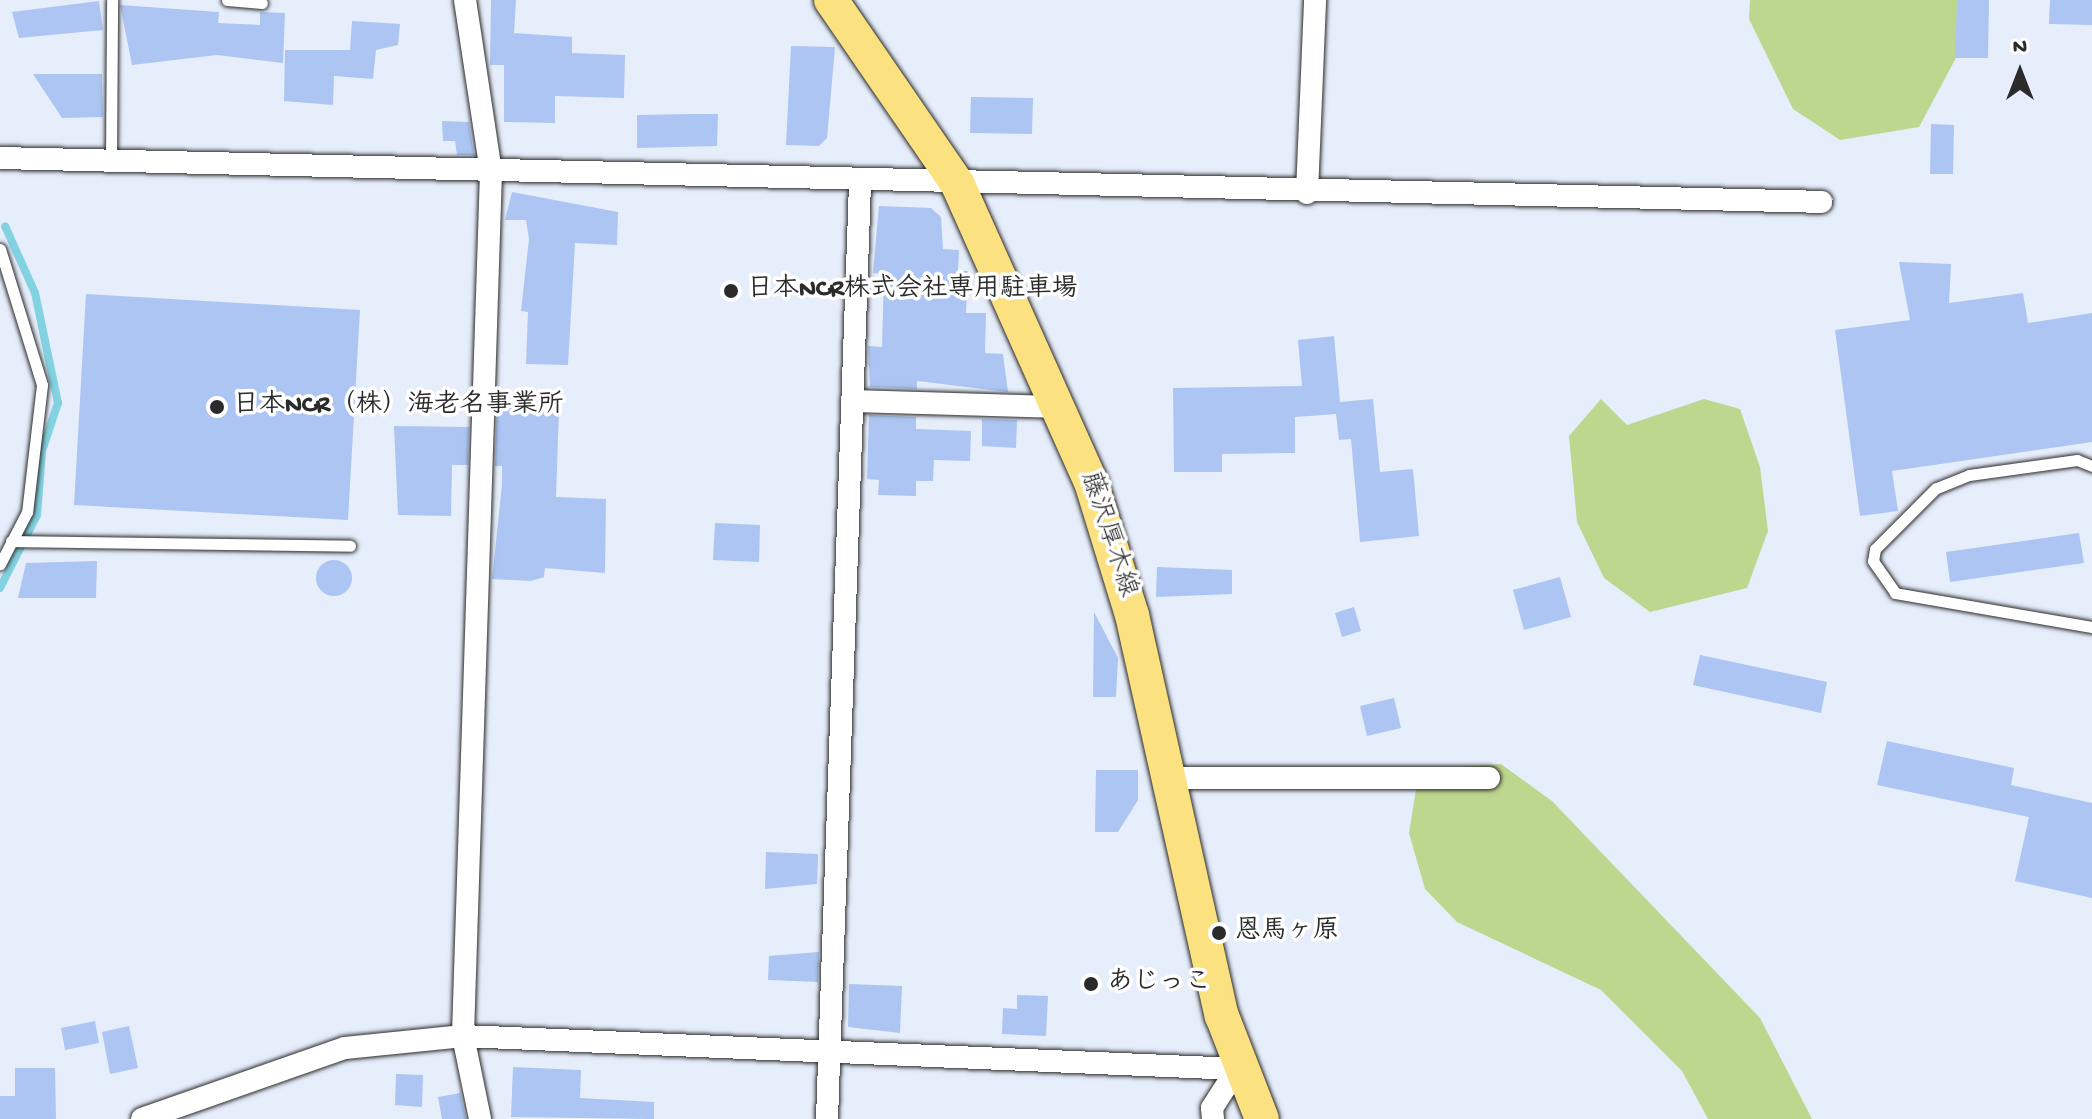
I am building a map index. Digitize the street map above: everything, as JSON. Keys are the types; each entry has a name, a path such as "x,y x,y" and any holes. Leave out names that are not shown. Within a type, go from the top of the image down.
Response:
{"main road":[{"name":"藤沢厚木線","path":"831,0 958,185 1059,407 1113,541 1237,1069 1262,1119"}],"street":[{"path":"465,0 491,172 463,1036 480,1119"},
{"path":"1307,193 1315,0"},
{"path":"0,158 860,183 1821,202"},
{"path":"827,1119 855,401 860,183"},
{"path":"855,401 1059,407"},
{"path":"1167,778 1489,778"},
{"path":"142,1119 345,1048 463,1036 830,1055 1237,1069"},
{"path":"1213,1119 1212,1108 1237,1069"}],"lane":[{"path":"111,161 112,0"},
{"path":"227,0 262,3"},
{"path":"0,249 42,385 27,512 19,541 0,564"},
{"path":"2092,466 2077,460 1984,473 1936,488 1875,549 1873,561 1895,593 2092,627"},
{"path":"19,541 350,546"}],"green space":[{"path":"1750,0 1987,0 1919,127 1840,140 1793,109 1749,19"},
{"path":"1601,399 1627,425 1704,399 1740,409 1760,467 1768,531 1747,588 1650,612 1604,578 1577,522 1569,436"},
{"path":"1501,764 1552,801 1760,1018 1812,1119 1708,1119 1682,1071 1601,990 1457,922 1425,889 1409,833 1419,770"}],"building":[{"path":"491,0 516,0 514,33 572,37 572,53 625,55 624,98 555,96 555,123 504,122 504,65 490,65"},
{"path":"1957,0 1989,0 1988,58 1955,58"},
{"path":"2050,0 2092,0 2092,25 2049,24"},
{"path":"99,1 103,30 19,38 12,12"},
{"path":"120,5 219,12 218,23 260,25 260,12 285,13 283,63 217,55 132,65"},
{"path":"352,21 400,24 398,45 376,50 373,79 334,76 333,105 284,101 285,50 350,50"},
{"path":"791,46 835,47 827,138 819,146 786,145"},
{"path":"33,74 102,74 103,117 62,118"},
{"path":"971,97 1033,98 1032,134 970,133"},
{"path":"718,114 717,146 637,148 637,115"},
{"path":"442,121 469,122 474,155 457,155 455,141 443,141"},
{"path":"1931,124 1954,125 1953,174 1930,174"},
{"path":"512,192 618,212 617,245 575,243 568,365 526,364 528,312 521,311 529,239 526,220 505,220"},
{"path":"879,206 931,208 941,217 943,249 959,250 958,271 968,271 966,313 986,313 985,353 1003,354 1008,392 917,381 917,389 870,387 868,346 882,347 884,274 873,273"},
{"path":"1899,262 1951,264 1949,303 2023,293 2028,323 2092,313 2092,442 1892,471 1898,511 1860,516 1835,330 1910,320"},
{"name":"日本NCR（株）海老名事業所","path":"86,294 360,310 348,520 74,505"},
{"path":"1334,336 1340,402 1373,399 1380,472 1413,469 1419,536 1360,542 1351,439 1339,440 1336,414 1295,417 1295,453 1222,454 1222,472 1174,472 1173,388 1302,386 1298,340"},
{"path":"497,407 559,409 556,497 606,499 605,573 545,568 544,577 531,581 492,579 502,485 502,466 495,466"},
{"path":"869,415 916,417 916,429 971,431 970,461 934,460 933,481 916,481 916,496 878,495 879,480 867,479"},
{"path":"982,419 1017,420 1016,448 982,446"},
{"path":"394,426 469,427 468,465 452,465 451,516 398,515"},
{"path":"715,523 760,525 759,562 713,560"},
{"path":"2079,533 2084,563 1950,582 1946,552"},
{"path":"334,560 347,565 352,578 347,591 334,596 321,591 316,578 321,565"},
{"path":"97,561 96,598 18,598 26,563"},
{"path":"1157,567 1232,570 1232,594 1156,597"},
{"path":"1560,577 1571,617 1524,630 1513,590"},
{"path":"1354,607 1361,631 1342,637 1335,613"},
{"path":"1094,612 1118,658 1116,697 1093,697"},
{"path":"1700,655 1827,682 1821,713 1693,685"},
{"path":"1394,698 1401,728 1367,736 1360,706"},
{"path":"1887,741 2014,768 2011,785 2092,803 2092,898 2015,881 2029,817 1877,785"},
{"path":"1096,770 1138,770 1138,800 1118,832 1095,832"},
{"path":"766,852 818,854 817,884 765,889"},
{"path":"819,952 818,982 768,980 769,956"},
{"path":"849,984 902,986 900,1033 848,1027"},
{"path":"1017,995 1048,996 1046,1036 1002,1034 1003,1008 1017,1009"},
{"path":"95,1021 99,1043 65,1050 61,1028"},
{"path":"129,1026 138,1068 110,1074 102,1032"},
{"path":"513,1067 581,1070 580,1098 654,1102 654,1119 511,1117"},
{"path":"15,1068 55,1068 56,1119 0,1119 0,1096 15,1096"},
{"path":"396,1074 423,1075 422,1107 395,1105"},
{"path":"460,1093 466,1119 442,1119 438,1097"}],"waterway":[{"path":"0,588 37,515 42,451 58,403 35,293 5,226"}],"place":[{"name":"日本NCR株式会社専用駐車場","path":"731,291"},
{"name":"日本NCR（株）海老名事業所","path":"217,407"},
{"name":"恩馬ヶ原","path":"1219,933"},
{"name":"あじっこ","path":"1091,984"}]}
